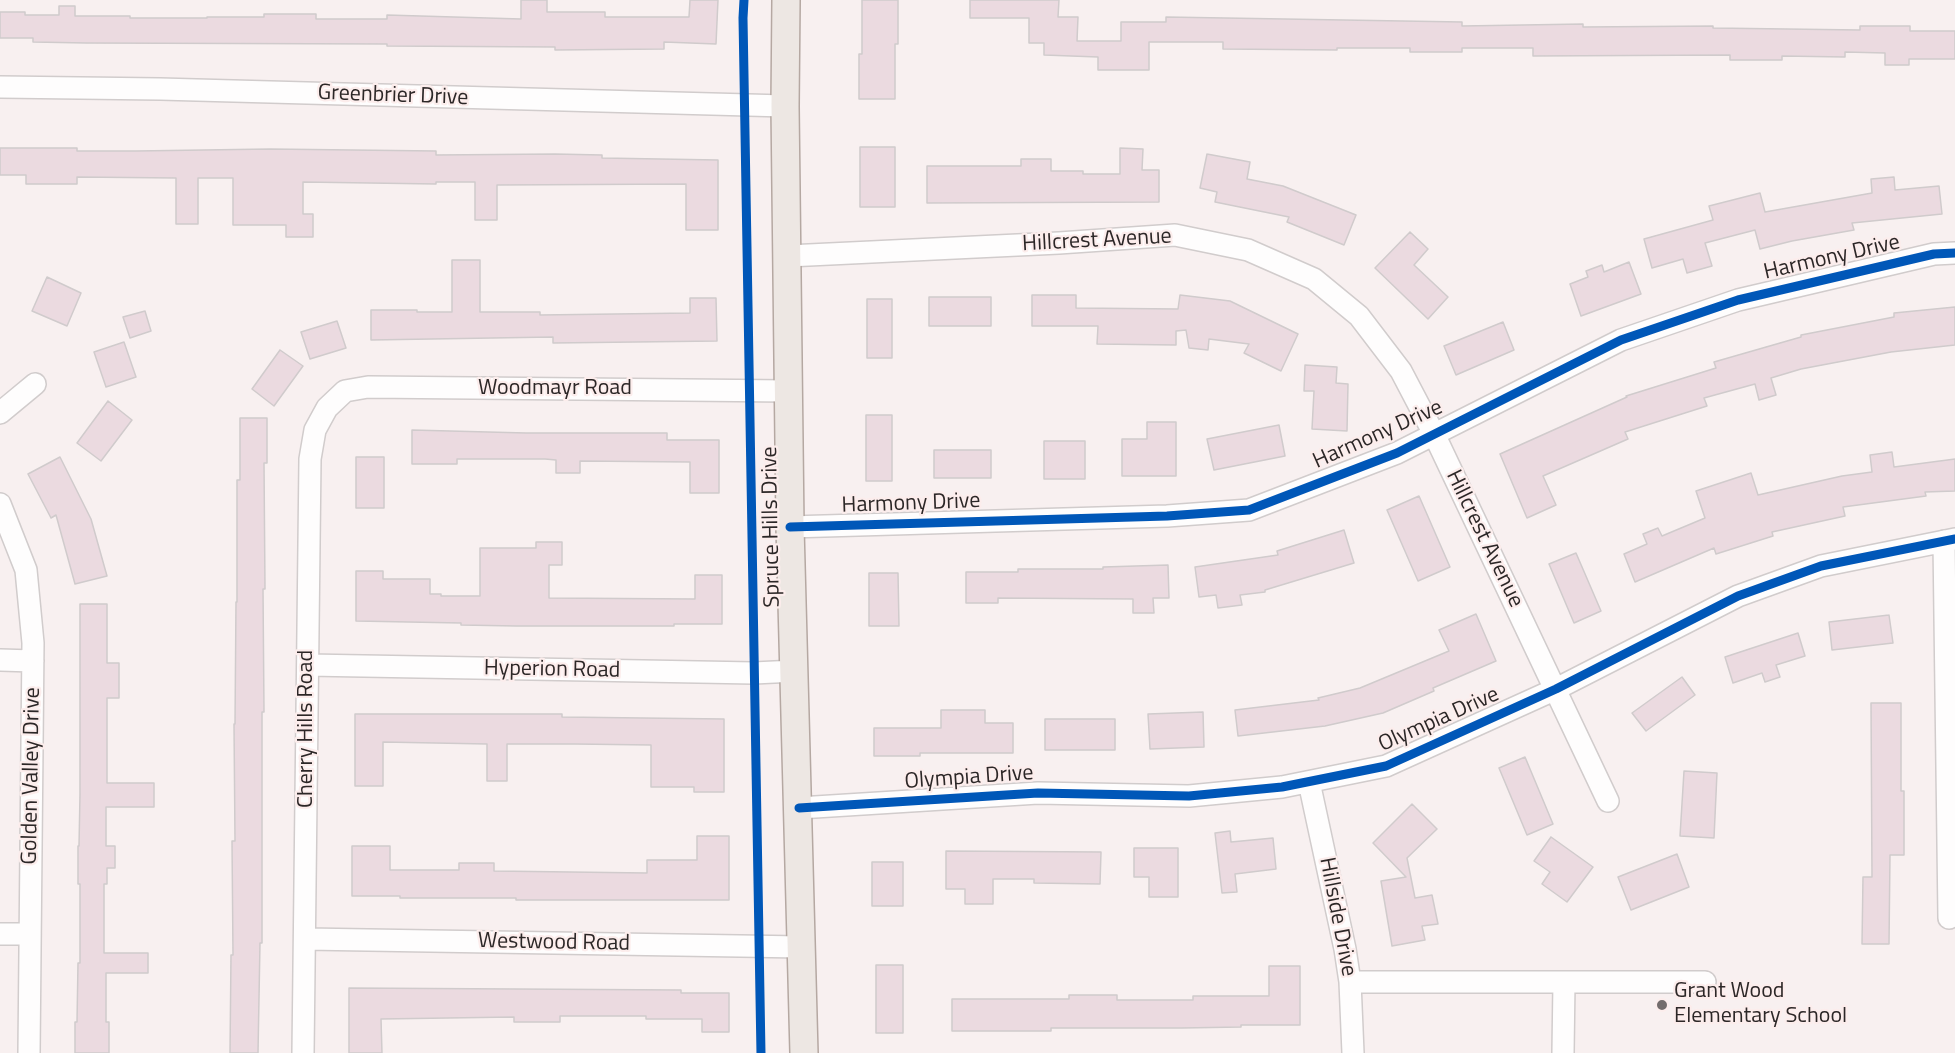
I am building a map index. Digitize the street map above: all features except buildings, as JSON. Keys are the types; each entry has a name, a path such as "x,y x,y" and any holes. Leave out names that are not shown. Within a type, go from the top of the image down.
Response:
{"main road":[{"name":"Spruce Hills Drive","path":"786,0 785,106 790,527 804,1053"}],"street":[{"name":"Greenbrier Drive","path":"0,87 160,89 785,106"},
{"name":"Hillcrest Avenue","path":"788,256 1175,235 1248,250 1314,279 1359,316 1401,371 1434,434 1608,801"},
{"name":"Harmony Drive","path":"790,527 1155,516 1250,510 1397,453 1620,340 1738,300 1934,254 1955,253"},
{"path":"0,413 35,384"},
{"name":"Woodmayr Road","path":"327,408 345,391 368,387 789,391"},
{"name":"Cherry Hills Road","path":"303,1053 310,459 315,430 327,408"},
{"name":"Golden Valley Drive","path":"0,504 26,570 33,643 29,1053"},
{"path":"1948,918 1949,540"},
{"name":"Olympia Drive","path":"799,808 1038,793 1189,796 1282,787 1386,766 1556,689 1738,596 1821,566 1949,540"},
{"path":"0,660 33,661"},
{"name":"Hyperion Road","path":"308,665 754,674 795,671"},
{"name":"Hillside Drive","path":"1309,782 1345,949 1350,982 1353,1053"},
{"path":"0,934 30,934"},
{"name":"Westwood Road","path":"306,939 802,947"},
{"path":"1563,1053 1564,981"},
{"path":"1350,982 1705,982"}],"cycle path":[{"path":"744,0 761,1053"},
{"path":"790,527 1167,516 1249,510 1397,453 1621,340 1738,300 1934,254 1955,253"},
{"path":"799,808 1038,793 1189,796 1282,787 1386,766 1556,689 1738,596 1821,566 1955,539"}],"place":[{"name":"Grant Wood Elementary School","path":"1662,1005"}]}
